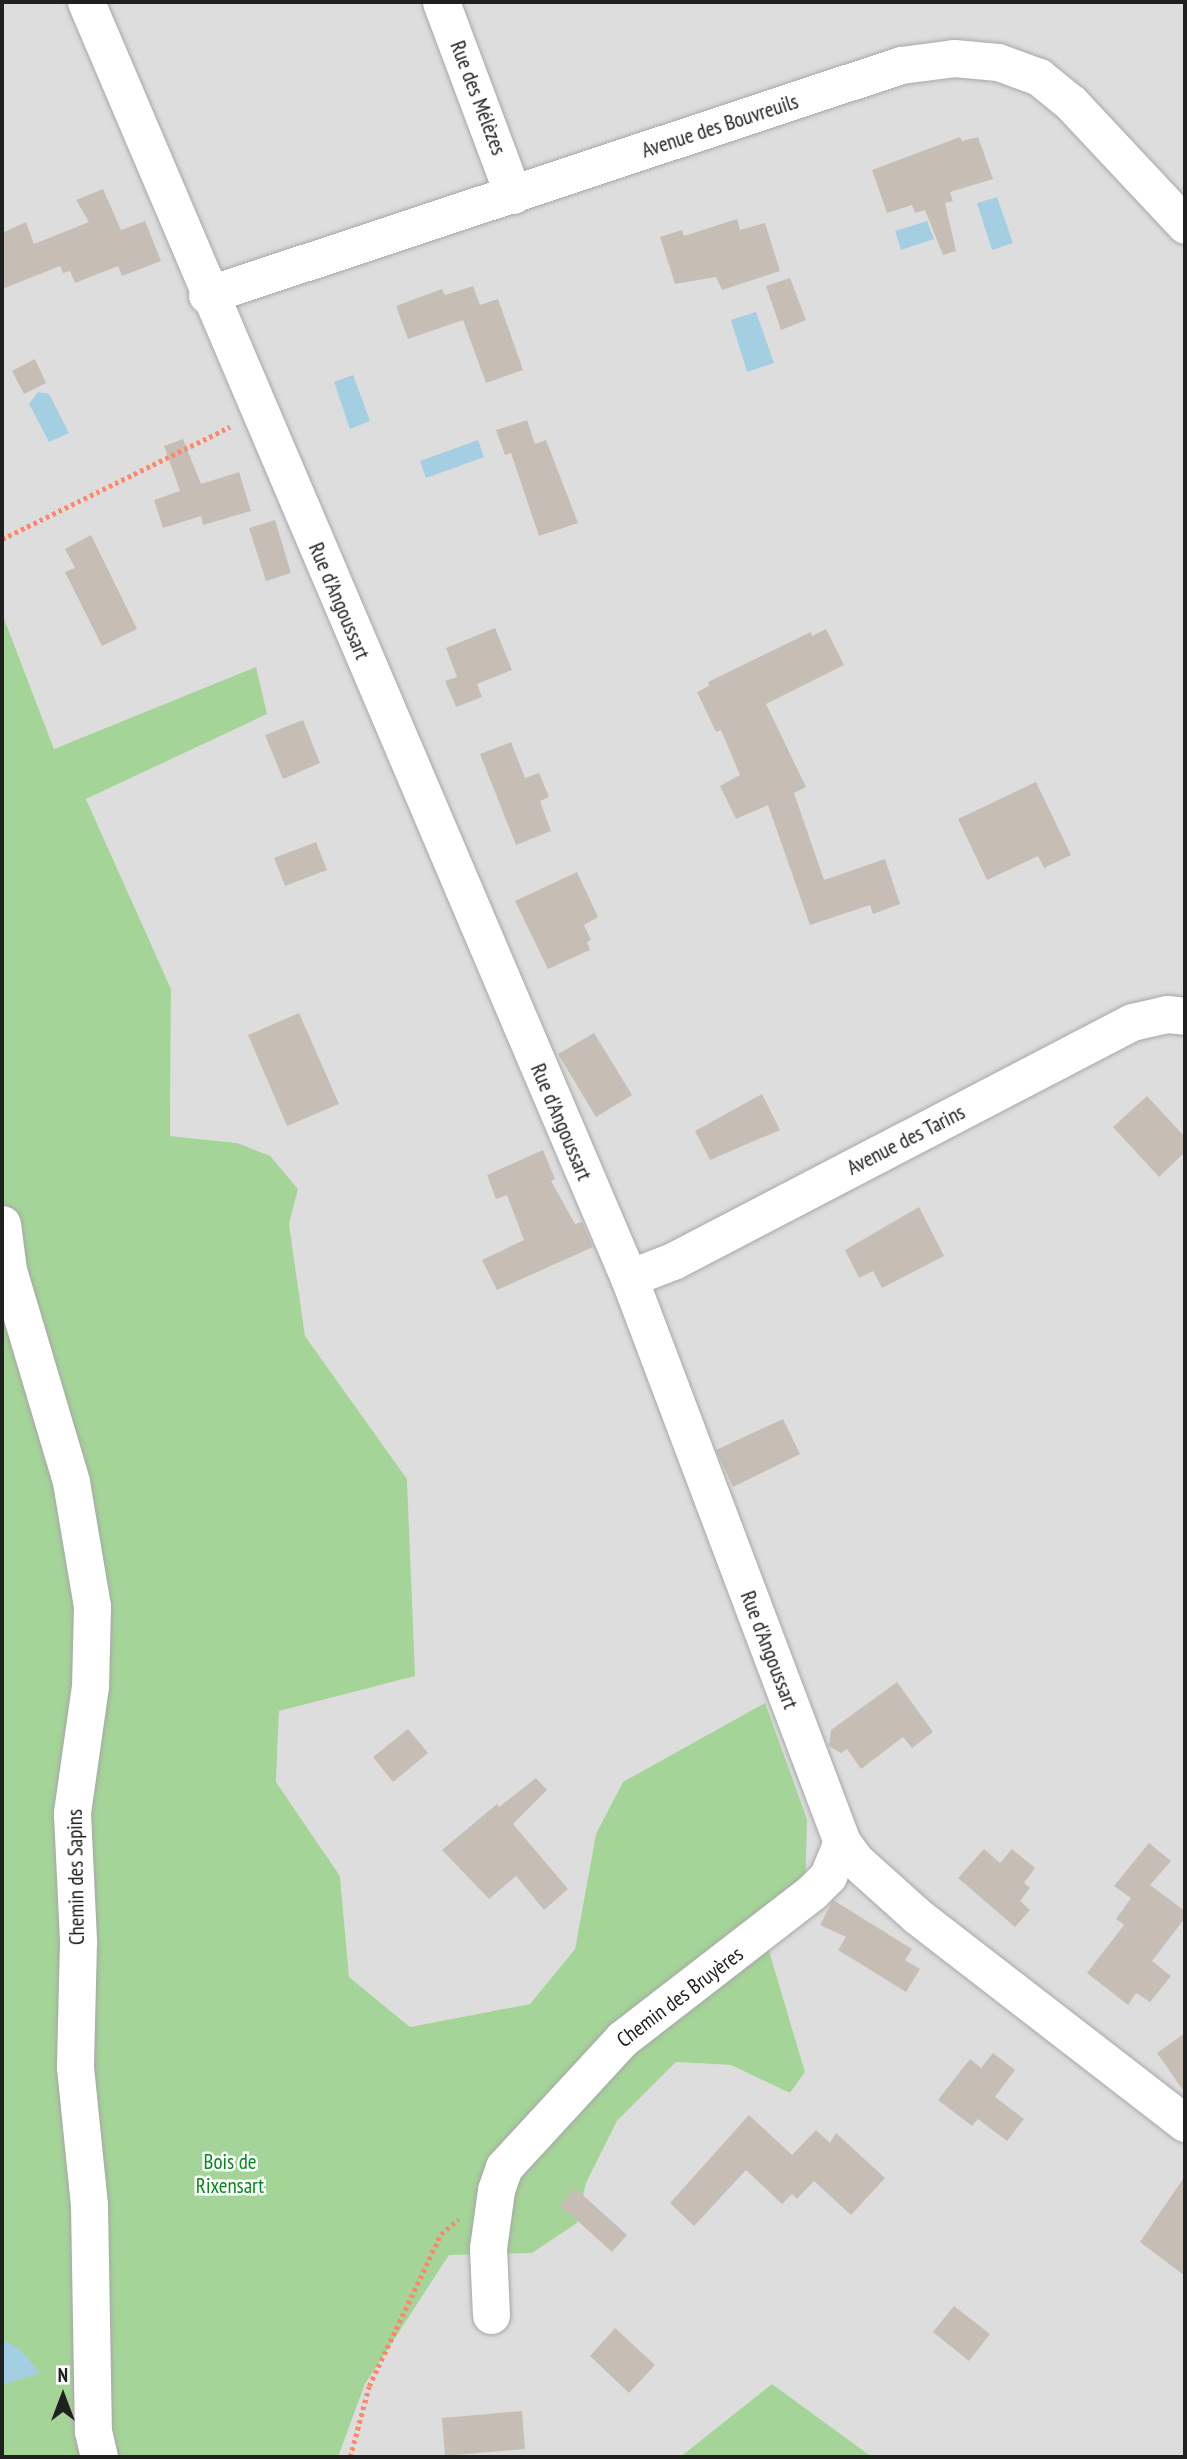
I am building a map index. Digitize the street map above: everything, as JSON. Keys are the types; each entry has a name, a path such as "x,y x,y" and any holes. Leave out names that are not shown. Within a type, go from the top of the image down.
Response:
{"street":[{"name":"Rue d'Angoussart","path":"86,2 207,295 629,1278 842,1842 856,1861 917,1916 1185,2123"},
{"name":"Rue des Mélèzes","path":"441,2 513,195"},
{"name":"Avenue des Bouvreuils","path":"207,295 901,65 954,58 998,62 1039,77 1071,103 1185,225"},
{"name":"Avenue des Tarins","path":"629,1278 673,1261 1132,1023 1167,1014 1185,1016"},
{"name":"Chemin des Sapins","path":"2,1224 8,1270 71,1482 92,1606 90,1686 72,1813 78,1942 75,2067 89,2205 93,2431 99,2457"},
{"name":"Chemin des Bruyères","path":"491,2315 488,2248 496,2190 504,2167 523,2142 622,2039 812,1892 828,1876 842,1842"}],"path":[{"path":"2,539 259,412"},
{"path":"350,2457 369,2386 441,2234 496,2190"}],"shaded area":[{"path":"2,2 1185,2 1185,2457 872,2457 772,2384 680,2457 338,2457 365,2384 449,2254 532,2253 576,2223 586,2183 617,2121 676,2062 731,2065 790,2093 805,2072 767,1944 807,1819 764,1704 596,1834 575,1949 530,2004 410,2027 349,1977 340,1876 276,1782 279,1710 414,1676 407,1479 305,1336 289,1224 298,1189 237,1143 170,1136 171,989 86,799 266,714 256,668 54,749 2,613"}],"green space":[{"name":"Bois de Rixensart","path":"2,613 54,749 256,667 267,714 86,799 171,989 170,1136 237,1143 270,1156 298,1189 289,1224 305,1336 407,1479 415,1676 279,1711 276,1782 340,1876 349,1977 410,2027 530,2004 575,1949 596,1834 623,1782 765,1703 807,1819 805,1891 767,1944 805,2072 790,2093 731,2065 676,2062 617,2121 586,2183 577,2223 532,2253 449,2255 365,2384 338,2457 2,2457"},
{"path":"772,2384 872,2457 680,2457"}],"water":[{"path":"997,197 1013,243 992,250 977,203"},
{"path":"927,221 934,239 901,250 895,231"},
{"path":"756,312 774,363 747,372 731,320"},
{"path":"353,375 370,421 350,429 334,382"},
{"path":"38,392 49,394 69,433 49,442 29,404"},
{"path":"478,440 484,457 426,478 420,461"},
{"path":"2,2340 20,2349 40,2373 2,2385"}],"building":[{"path":"960,137 962,141 978,137 993,179 950,192 953,201 945,203 956,251 943,255 925,210 915,213 912,205 887,213 872,170"},
{"path":"103,189 121,230 145,221 161,261 122,276 118,266 75,283 70,271 63,273 60,266 2,289 2,233 26,222 34,244 89,222 76,200"},
{"path":"737,219 740,230 765,223 780,271 722,290 716,277 675,284 660,237 682,230 684,236"},
{"path":"790,278 806,320 781,330 766,286"},
{"path":"473,286 480,305 498,299 523,370 486,383 463,320 408,339 396,306 442,289 445,295"},
{"path":"35,359 46,383 24,394 12,371"},
{"path":"527,420 535,444 546,440 578,523 539,536 511,453 505,455 496,430"},
{"path":"183,439 201,484 239,472 251,511 203,525 201,516 163,528 154,500 180,491 164,446"},
{"path":"275,520 291,573 266,581 249,528"},
{"path":"91,535 137,629 102,646 65,572 75,568 65,549"},
{"path":"495,628 512,670 477,684 482,697 456,707 445,681 457,677 446,648"},
{"path":"826,629 844,665 766,704 806,787 794,793 824,880 885,859 900,904 873,914 870,905 810,925 768,805 736,819 720,786 740,775 721,730 716,732 697,692 709,686 708,682 811,632 812,636"},
{"path":"303,720 320,763 283,779 265,735"},
{"path":"511,742 525,778 539,773 549,797 540,801 551,831 516,845 480,754"},
{"path":"1036,782 1071,855 1044,868 1038,856 987,880 958,819"},
{"path":"316,842 327,870 285,886 274,858"},
{"path":"577,872 598,917 584,925 591,940 587,942 590,950 548,969 515,901"},
{"path":"299,1013 339,1104 287,1126 248,1035"},
{"path":"594,1033 632,1095 596,1117 558,1054"},
{"path":"762,1094 780,1130 710,1160 695,1131"},
{"path":"1147,1096 1185,1137 1185,1152 1159,1177 1113,1127"},
{"path":"543,1150 555,1179 551,1181 575,1224 582,1222 593,1247 497,1290 482,1260 524,1240 507,1195 496,1199 487,1175"},
{"path":"919,1207 944,1256 882,1288 873,1271 859,1278 845,1250"},
{"path":"783,1419 800,1454 733,1487 716,1450"},
{"path":"897,1682 933,1732 912,1748 903,1737 861,1769 847,1749 841,1753 829,1746 831,1730"},
{"path":"408,1729 428,1753 393,1782 373,1757"},
{"path":"536,1778 547,1790 513,1824 568,1889 544,1910 516,1876 489,1899 442,1850 497,1804 499,1807"},
{"path":"1149,1843 1171,1861 1150,1885 1185,1911 1185,1918 1152,1961 1171,1976 1150,2002 1136,1993 1128,2005 1087,1973 1124,1925 1116,1919 1131,1898 1114,1886"},
{"path":"984,1849 1000,1863 1012,1849 1035,1868 1024,1883 1030,1888 1020,1901 1030,1910 1015,1927 958,1878"},
{"path":"833,1900 912,1949 905,1960 920,1969 906,1992 838,1950 846,1937 820,1925"},
{"path":"1185,2033 1185,2093 1157,2053"},
{"path":"993,2053 1015,2070 995,2097 1024,2119 1007,2141 978,2119 972,2126 938,2100 970,2059 981,2068"},
{"path":"749,2115 792,2155 816,2130 830,2143 836,2133 885,2178 851,2215 814,2181 797,2199 792,2194 782,2204 746,2170 694,2226 670,2203"},
{"path":"1185,2176 1185,2276 1140,2242"},
{"path":"575,2188 627,2235 612,2252 560,2205"},
{"path":"954,2306 990,2334 969,2361 933,2332"},
{"path":"615,2328 655,2365 629,2393 590,2356"},
{"path":"522,2411 525,2449 445,2456 442,2418"}]}
